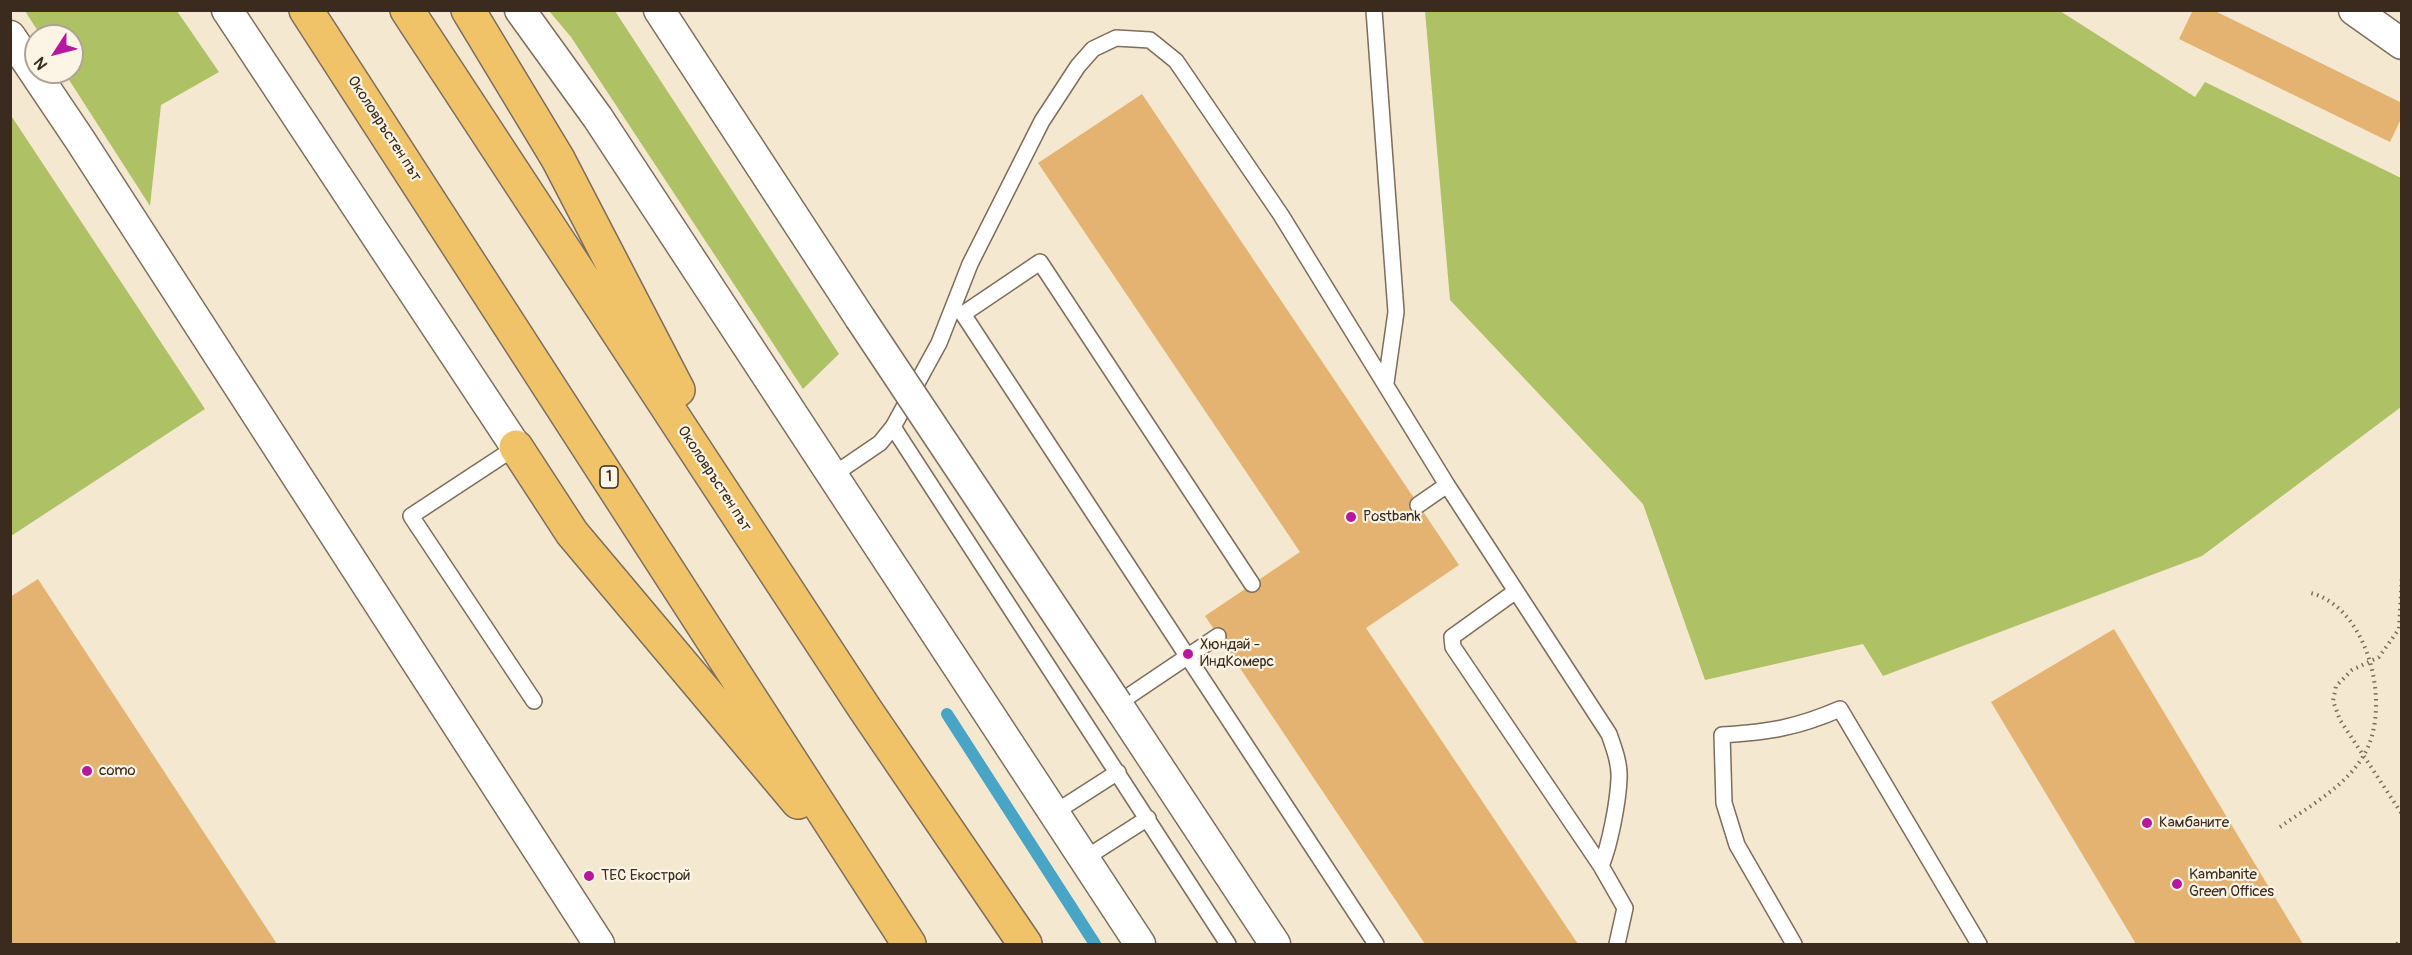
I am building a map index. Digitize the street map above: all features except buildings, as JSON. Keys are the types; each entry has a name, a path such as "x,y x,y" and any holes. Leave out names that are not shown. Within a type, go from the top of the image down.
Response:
{"highway":[{"name":"Околовръстен път","path":"306,10 909,945"},
{"name":"Околовръстен път","path":"406,10 872,719 1025,945"},
{"path":"468,10 558,159 765,556"},
{"path":"516,447 572,533 884,904"}],"street":[{"path":"227,10 516,447"},
{"path":"520,10 598,118 1140,945"},
{"path":"659,10 1275,945"},
{"path":"2354,10 2402,44"},
{"path":"10,36 86,149 599,945"}],"lane":[{"path":"1374,10 1396,312 1386,383"},
{"path":"833,475 880,444 893,427 939,343 970,264 1041,121 1078,66 1093,49 1116,38 1150,40 1176,62 1281,215 1448,485 1609,734 1616,755 1619,779 1608,843 1601,866"},
{"path":"1252,584 1040,262 963,314 1376,945"},
{"path":"893,427 1228,945"},
{"path":"516,447 411,516 534,700"},
{"path":"1418,505 1448,485"},
{"path":"1516,591 1463,627 1452,637 1453,647 1601,866 1625,908 1617,945"},
{"path":"1117,704 1218,636"},
{"path":"1794,945 1737,845 1724,803 1722,735 1768,732 1812,721 1839,709 1979,945"},
{"path":"1054,813 1118,772"},
{"path":"1084,859 1148,818"}],"path":[{"path":"2402,573 2399,629 2379,657 2352,670 2336,686 2333,701 2340,720 2402,814"},
{"path":"2280,827 2350,773 2368,747 2375,722 2375,691 2363,643 2337,606 2319,594 2307,592"},
{"path":"2397,945 2402,939"}],"green space":[{"path":"25,11 177,11 219,72 161,105 150,206 72,84 84,84 84,24 33,24"},
{"path":"549,11 615,11 839,354 803,389 571,37"},
{"path":"1425,11 2060,11 2195,97 2205,82 2401,178 2401,407 2202,556 1883,676 1863,644 1705,680 1643,504 1450,300"},
{"path":"10,114 205,409 11,536 10,536"}],"waterway":[{"path":"947,714 1095,944"}],"place":[{"name":"Postbank","path":"1351,517"},
{"name":"Хюндай - ИндКомерс","path":"1188,654"},
{"name":"como","path":"87,771"},
{"name":"Камбаните","path":"2147,823"},
{"name":"ТЕС Екострой","path":"589,876"},
{"name":"Kambanite Green Offices","path":"2177,884"}]}
